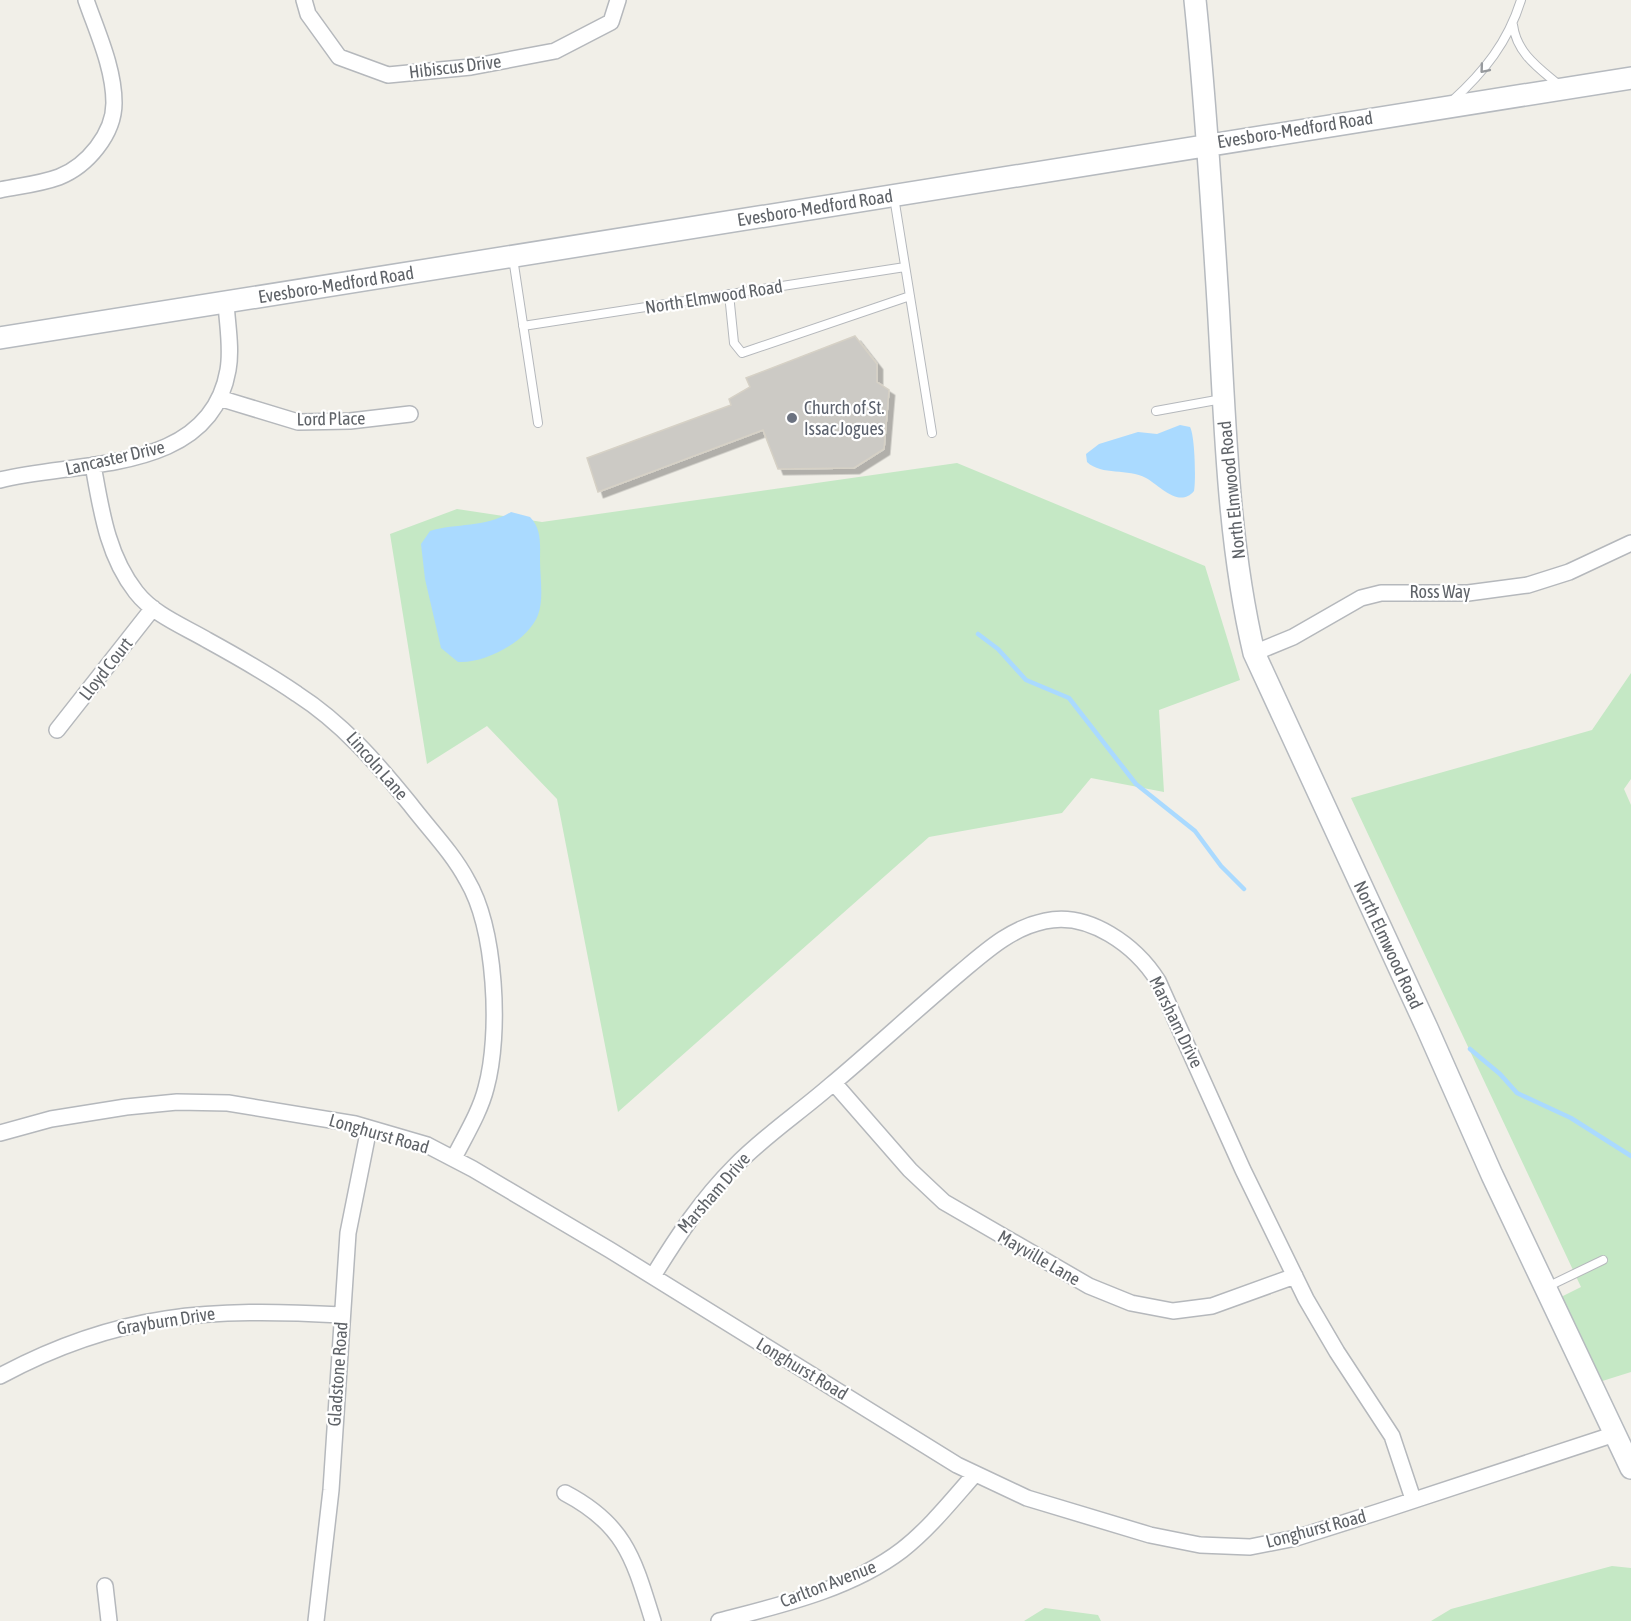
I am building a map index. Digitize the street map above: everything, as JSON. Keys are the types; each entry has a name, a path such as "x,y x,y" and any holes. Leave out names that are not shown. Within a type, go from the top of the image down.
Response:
{"street":[{"path":"0,190 61,176 91,155 102,140 110,123 114,105 113,86 86,0"},
{"name":"Hibiscus Drive","path":"304,0 308,14 339,57 388,75 471,67 555,51 611,22 618,0"},
{"name":"North Elmwood Road","path":"1195,0 1223,399 1243,597 1254,653 1545,1288 1631,1468"},
{"name":"Evesboro-Medford Road","path":"0,338 1631,78"},
{"name":"Lancaster Drive","path":"0,480 149,454 188,437 204,424 219,398 228,371 230,354 226,302"},
{"name":"Lord Place","path":"219,398 298,422 350,421 410,414"},
{"name":"Lincoln Lane","path":"93,465 101,510 111,545 127,579 153,608 264,673 330,717 359,744 400,792 468,880 481,912 488,944 494,1012 494,1054 485,1091 454,1158"},
{"name":"Ross Way","path":"1254,653 1293,637 1343,606 1361,598 1381,593 1468,593 1528,585 1569,572 1631,543"},
{"name":"Lloyd Court","path":"57,730 153,608"},
{"name":"Marsham Drive","path":"653,1276 681,1230 733,1168 764,1139 834,1083 944,986 1012,933 1029,924 1048,920 1067,920 1103,931 1134,950 1147,963 1158,981 1243,1170 1295,1276 1326,1335 1388,1427 1413,1499"},
{"name":"Mayville Lane","path":"834,1083 910,1170 944,1202 1089,1286 1131,1303 1173,1311 1212,1306 1295,1276"},
{"name":"Longhurst Road","path":"0,1133 51,1119 177,1102 254,1106 369,1128 427,1146 454,1158 653,1276 914,1439 975,1474 1027,1498 1175,1541 1225,1547 1250,1547 1296,1538 1615,1434"},
{"name":"Gladstone Road","path":"316,1621 331,1490 351,1213 369,1128"},
{"name":"Grayburn Drive","path":"0,1376 80,1338 145,1321 233,1311 342,1315"},
{"name":"Carlton Avenue","path":"719,1621 819,1592 884,1562 918,1536 975,1474"},
{"path":"565,1493 600,1516 623,1540 638,1571 652,1621"},
{"path":"105,1586 109,1621"}],"lane":[{"path":"1446,106 1488,64 1513,25 1521,0"},
{"path":"1513,25 1515,36 1527,58 1562,88"},
{"path":"894,195 932,433"},
{"path":"513,256 538,423"},
{"name":"North Elmwood Road","path":"523,326 905,267"},
{"path":"729,294 734,343 742,353 910,296"},
{"name":"North Elmwood Road","path":"1156,411 1223,399"},
{"path":"1545,1288 1603,1260"}],"green space":[{"path":"957,463 1205,566 1240,680 1159,710 1164,792 1091,778 1062,813 929,837 618,1112 557,799 487,726 427,764 390,534 457,509 542,522"},
{"path":"1631,673 1631,779 1624,789 1631,805 1631,1372 1596,1383 1557,1299 1581,1287 1351,798 1592,730"},
{"path":"1612,1566 1631,1568 1631,1621 1431,1621 1451,1609"},
{"path":"1045,1608 1098,1615 1101,1621 1024,1621"}],"water":[{"path":"1180,425 1190,427 1193,439 1195,485 1194,491 1188,496 1176,497 1139,475 1100,469 1087,462 1086,454 1099,444 1138,432 1157,434"},
{"path":"511,512 530,517 537,527 540,543 541,595 538,615 525,634 504,649 480,659 458,662 441,648 425,579 421,544 430,531 491,521"}],"building":[{"name":"Church of St. Issac Jogues","path":"855,336 877,364 877,382 889,390 884,449 854,468 778,469 763,430 598,492 587,458 731,405 729,399 750,387 746,378"}],"waterway":[{"path":"978,634 998,649 1026,680 1069,698 1136,784 1195,831 1221,866 1244,889"},
{"path":"1470,1049 1500,1074 1517,1093 1571,1118 1631,1156"}],"place":[{"name":"Church of St. Issac Jogues","path":"792,418"}]}
